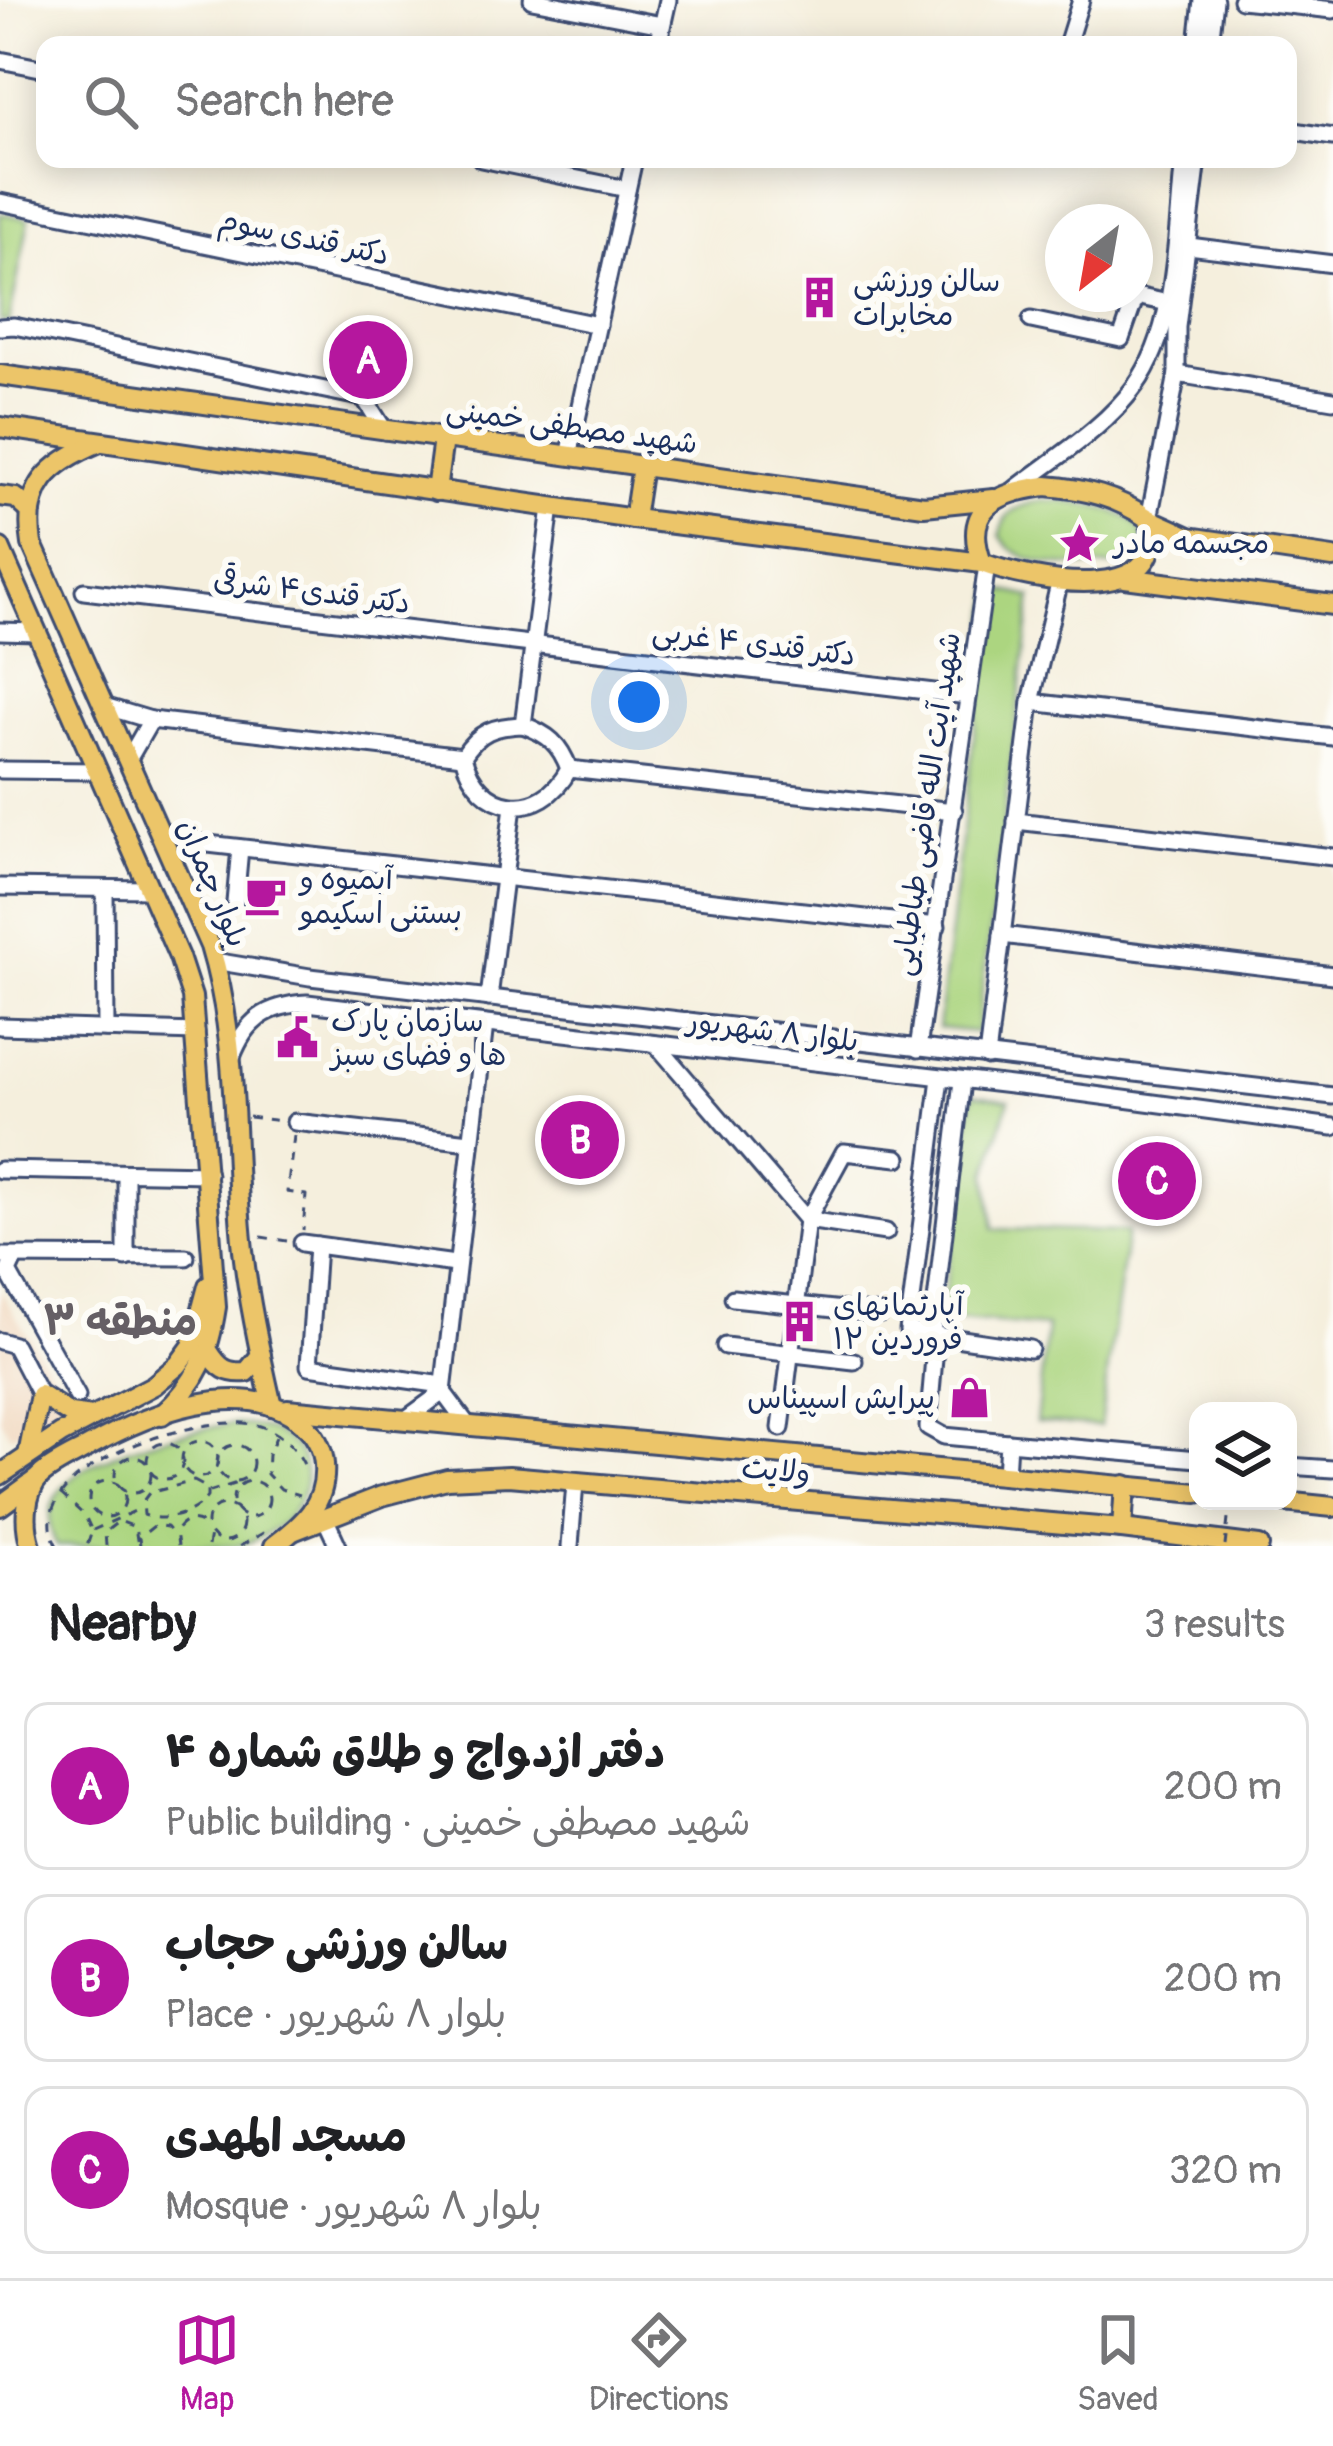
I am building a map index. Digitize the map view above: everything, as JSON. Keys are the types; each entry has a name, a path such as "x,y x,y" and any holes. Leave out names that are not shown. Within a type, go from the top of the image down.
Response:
{"main road":[{"name":"شهید مصطفی خمینی","path":"0,375 924,506 994,499 1014,490"},
{"path":"0,427 634,519 985,564 1060,580 1108,583 1125,578 1333,604"},
{"path":"436,491 443,439"},
{"path":"0,496 16,498 27,508 45,478 69,455 100,442"},
{"path":"634,519 642,466"},
{"path":"1014,490 1079,488 1128,505 1189,537 1333,558"},
{"path":"985,564 975,545 977,526 982,511 994,499"},
{"name":"بلوار چمران","path":"27,508 32,544 224,991 243,1234 261,1355 279,1407"},
{"path":"1125,578 1150,550 1149,519"},
{"name":"بلوار چمران","path":"0,548 179,957 192,997 216,1306 209,1352 180,1398 162,1415"},
{"path":"0,1475 92,1417 154,1385 178,1365 192,1346 215,1258"},
{"path":"209,1352 218,1366 232,1374 247,1372 261,1355"},
{"path":"28,1455 40,1395 70,1414 92,1417"},
{"name":"ولایت","path":"0,1506 37,1478 122,1428 202,1403 236,1400 469,1427 1189,1492"},
{"path":"279,1407 313,1432 324,1458 325,1485 315,1510 282,1534"},
{"name":"ولایت","path":"282,1534 382,1496 449,1478 508,1476 1123,1529 1259,1546"},
{"path":"31,1546 26,1531 28,1504 37,1478"},
{"path":"1123,1529 1125,1485"},
{"path":"1297,1503 1333,1507"}],"street":[{"path":"532,0 662,25"},
{"path":"660,36 668,0"},
{"path":"1070,36 1081,0"},
{"path":"1198,36 1202,0"},
{"path":"1211,36 1214,0"},
{"path":"1241,0 1333,10"},
{"path":"0,60 36,68"},
{"path":"1297,131 1333,137"},
{"path":"525,168 627,189"},
{"path":"569,456 632,168"},
{"path":"1014,490 1095,427 1136,385 1165,322 1183,168"},
{"path":"1149,519 1177,374 1177,327 1197,168"},
{"name":"دکتر قندی سوم","path":"0,202 598,326"},
{"path":"1189,246 1333,264"},
{"path":"1030,320 1120,339 1136,296 1168,303"},
{"path":"0,328 14,326 364,398 385,430"},
{"path":"1177,374 1333,400"},
{"path":"523,725 550,507"},
{"name":"شهید آیت الله قاضی طباطبایی","path":"920,1040 985,564"},
{"path":"988,1050 1030,702 1060,580"},
{"name":"دکتر قندی۴ شرقی","path":"84,592 533,644"},
{"path":"0,631 35,632"},
{"name":"دکتر قندی ۴ غربی","path":"533,644 968,696"},
{"path":"1030,702 1333,737"},
{"path":"104,706 151,720 463,756"},
{"path":"128,760 151,720"},
{"path":"523,725 543,732 561,748 569,769 558,790 536,803 513,806 487,797 469,780 463,756 475,737 496,726 523,725"},
{"path":"569,769 954,811"},
{"path":"0,770 97,772"},
{"path":"489,998 513,806"},
{"path":"1016,821 1333,856"},
{"path":"200,843 937,926"},
{"path":"235,902 240,848"},
{"path":"0,887 149,889"},
{"path":"105,889 106,1029"},
{"path":"1002,935 1333,975"},
{"name":"بلوار ۸ شهریور","path":"214,961 753,1030 920,1040 1083,1066 1333,1096"},
{"path":"400,1014 403,988"},
{"name":"بلوار ۸ شهریور","path":"232,1058 241,1034 258,1015 281,1005 307,1003 1333,1127"},
{"path":"469,1427 443,1388 485,1024"},
{"path":"0,1026 196,1032"},
{"path":"750,1055 753,1030"},
{"path":"656,1045 807,1220 886,1232"},
{"path":"1079,1093 1083,1066"},
{"path":"940,1078 908,1331 1030,1349"},
{"path":"962,1081 928,1427 944,1436 1189,1458"},
{"path":"296,1123 470,1142"},
{"path":"781,1428 807,1220 844,1152 898,1158"},
{"path":"0,1171 208,1174"},
{"path":"126,1258 127,1175"},
{"path":"443,1388 309,1366 309,1244 454,1264"},
{"path":"77,1396 8,1272 7,1257 186,1257"},
{"path":"733,1298 880,1314"},
{"path":"0,1341 14,1345 40,1395"},
{"path":"725,1346 854,1361"},
{"path":"406,1419 443,1388"},
{"path":"1006,1474 1007,1442"},
{"path":"1297,1467 1333,1469"},
{"path":"571,1546 575,1483"},
{"path":"325,1518 338,1546"}],"path":[{"path":"235,1116 296,1123 287,1192 306,1195 309,1244 243,1234"},
{"path":"48,1546 55,1544 49,1513 59,1492 93,1465 160,1438 254,1424 297,1451 308,1477"},
{"path":"198,1441 199,1429"},
{"path":"277,1435 267,1459 267,1474 272,1482 304,1497"},
{"path":"142,1508 150,1480 148,1454 160,1438"},
{"path":"106,1546 105,1532 125,1498 117,1485 116,1468 124,1459 136,1457 155,1475 171,1478 180,1471 187,1447 198,1441"},
{"path":"198,1441 214,1448 225,1478 272,1482"},
{"path":"157,1445 174,1445 186,1469 207,1492"},
{"path":"139,1546 131,1524 97,1514 89,1498 99,1484 134,1492 174,1486 212,1473 227,1448 238,1446 248,1451 253,1465"},
{"path":"124,1450 124,1459"},
{"path":"260,1484 268,1492 268,1504 252,1517 241,1513 234,1504 235,1492 253,1465 267,1459"},
{"path":"171,1478 174,1486"},
{"path":"207,1492 242,1482"},
{"path":"59,1492 85,1516 92,1531"},
{"path":"151,1519 202,1505 207,1492"},
{"path":"202,1505 212,1511"},
{"path":"208,1546 207,1522 212,1511 223,1505 239,1512 242,1528 235,1544"},
{"path":"87,1546 92,1531 142,1508"},
{"path":"142,1508 151,1519"},
{"path":"1225,1546 1229,1510"},
{"path":"184,1512 187,1521"},
{"path":"139,1538 151,1519"},
{"path":"176,1544 176,1531 187,1521 202,1522 220,1540 235,1544 282,1534"},
{"path":"149,1527 166,1527 176,1544"}],"shaded area":[{"path":"0,1291 72,1405 10,1436 0,1419"}],"green space":[{"path":"0,213 29,219 9,323 0,321"},
{"path":"1042,500 1120,514 1141,532 1141,549 1122,566 1073,566 1022,555 1000,535 1002,527 1014,510"},
{"path":"992,588 1032,597 977,1032 938,1028"},
{"path":"973,1094 1009,1100 987,1174 994,1229 1127,1232 1100,1426 1036,1422 1047,1327 950,1319 942,1309"},
{"path":"231,1424 263,1428 286,1439 300,1455 305,1474 302,1494 290,1514 270,1531 241,1545 57,1546 50,1517 58,1493 79,1473 142,1444"}],"place":[{"name":"سالن ورزشی مخابرات","path":"819,298"},
{"name":"دفتر ازدواج و طلاق شماره ۴","path":"368,360"},
{"name":"مجسمه مادر","path":"1080,543"},
{"name":"آبمیوه و بستنی اسکیمو","path":"266,896"},
{"name":"سازمان پارک ها و فضای سبز","path":"297,1038"},
{"name":"سالن ورزشی حجاب","path":"580,1140"},
{"name":"مسجد المهدی","path":"1157,1181"},
{"name":"آپارتمانهای ۱۲ فروردین","path":"799,1322"},
{"name":"پیرایش اسپیناس","path":"969,1398"}],"district":[{"name":"منطقه ۳","path":"120,1320"}]}
